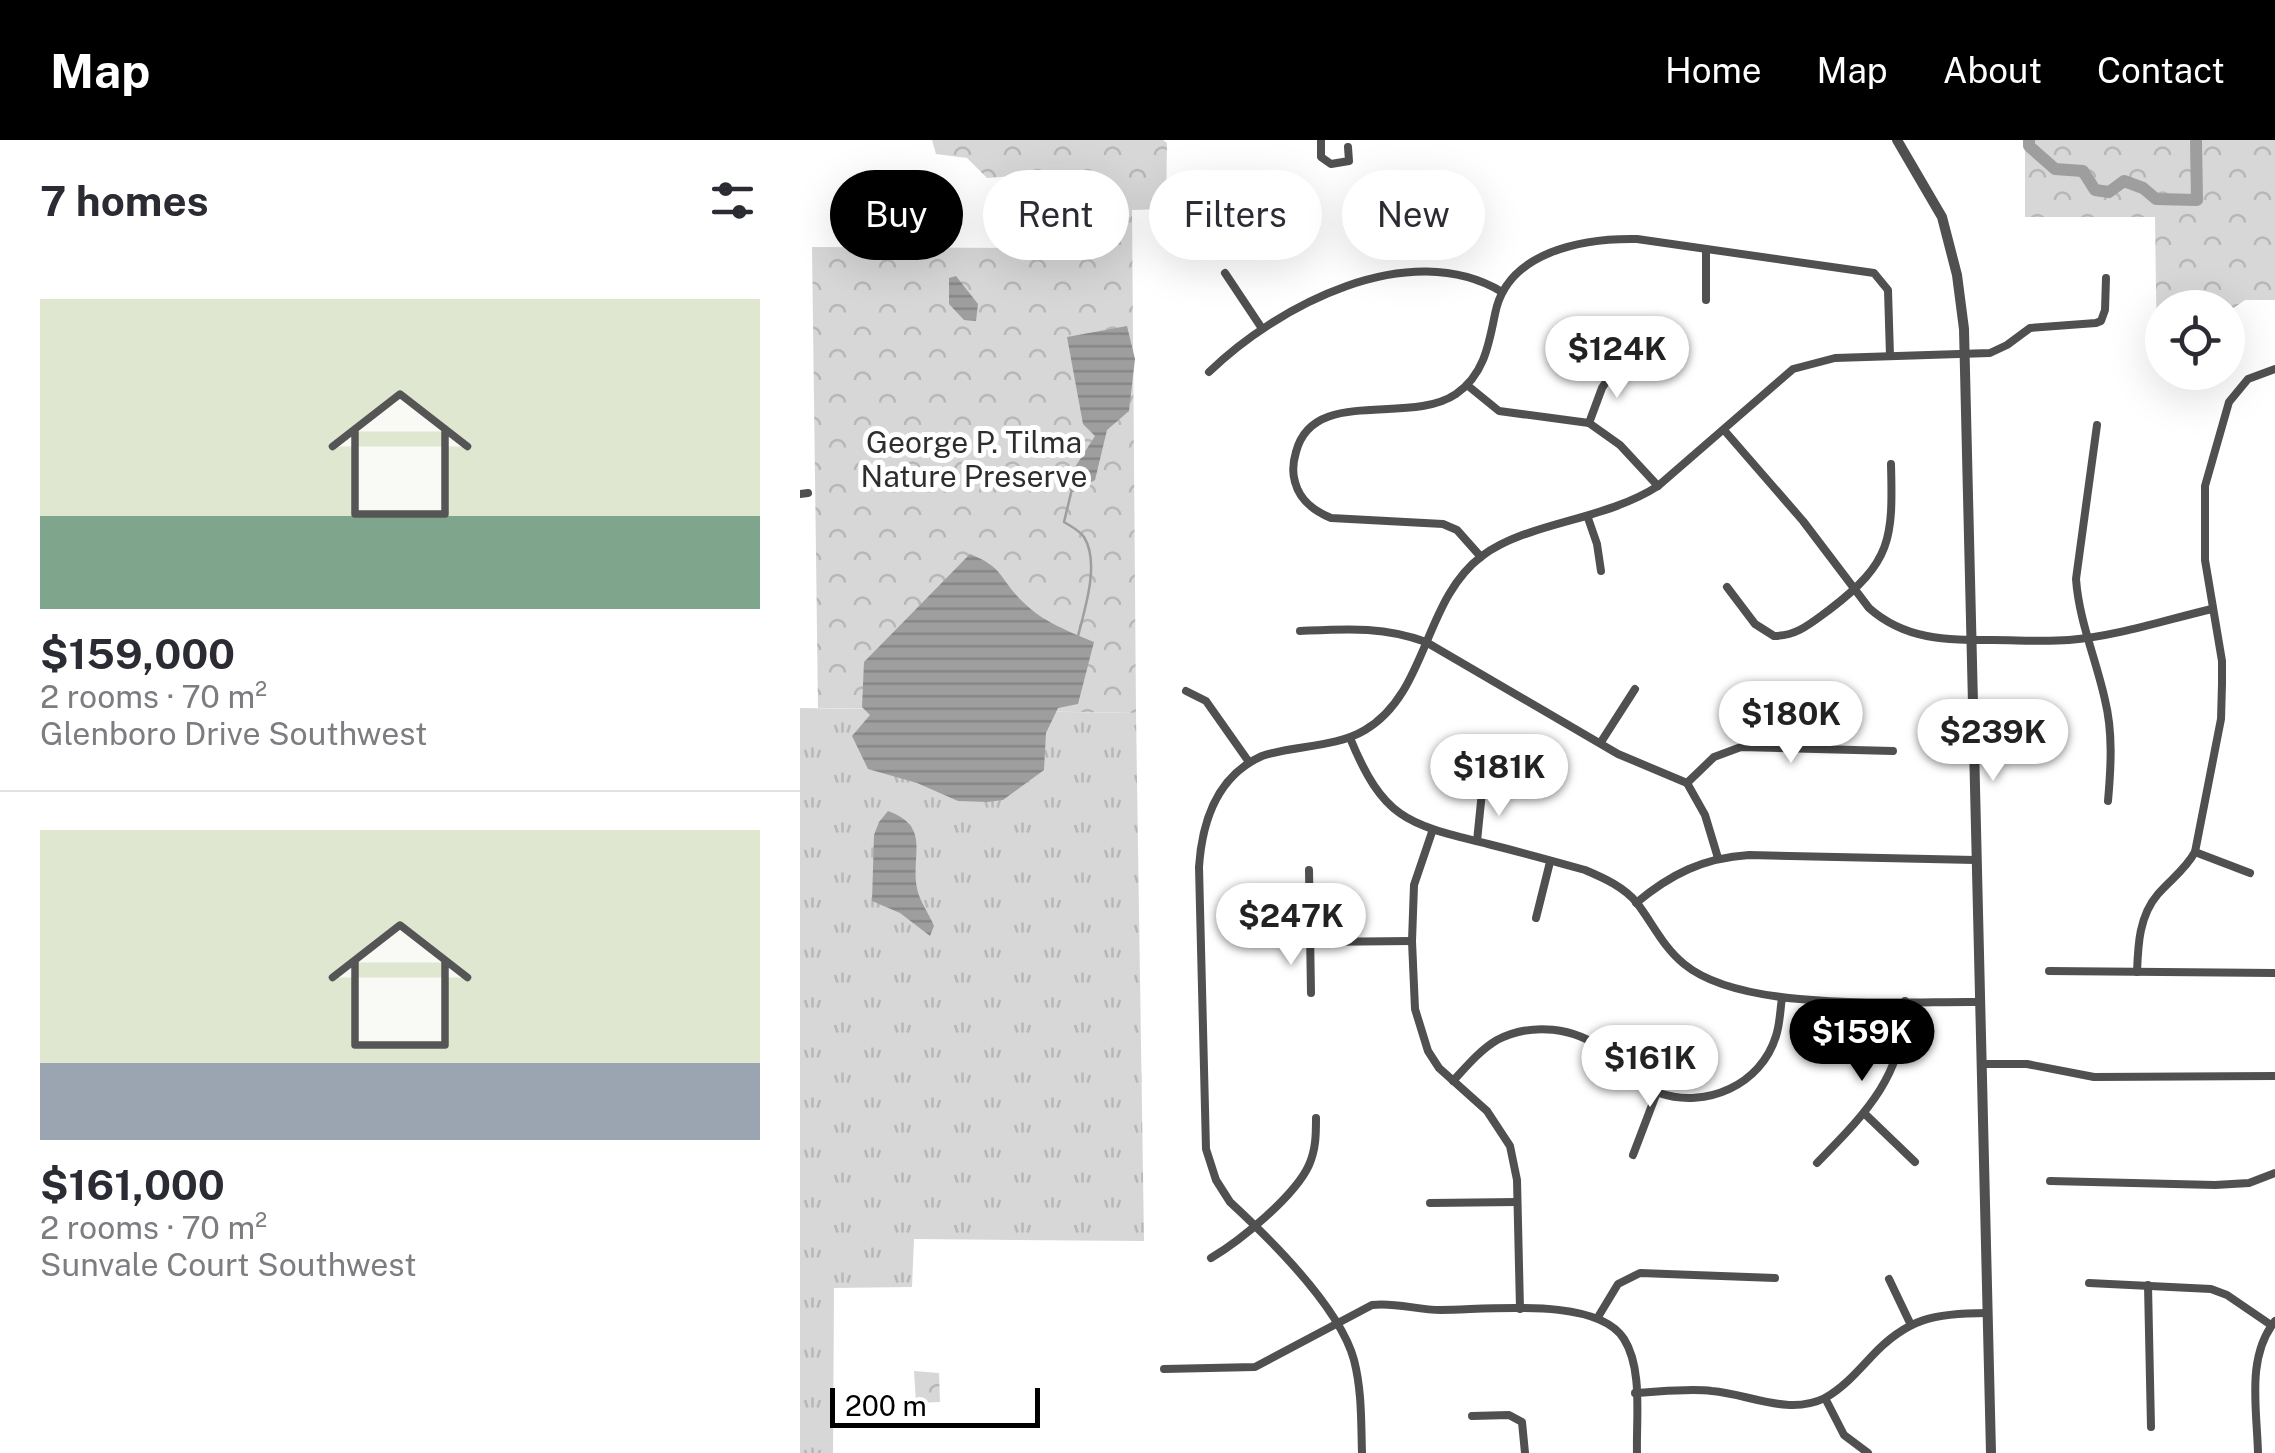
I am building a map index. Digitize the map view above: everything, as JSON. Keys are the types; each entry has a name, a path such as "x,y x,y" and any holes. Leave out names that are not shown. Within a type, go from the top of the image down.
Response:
{"street":[{"path":"1320,140 1322,157 1332,164 1348,161 1348,147"},
{"path":"1898,140 1942,217 1957,274 1964,354 1991,1453"},
{"path":"1481,556 1457,530 1443,524 1331,518 1318,512 1302,498 1293,474 1299,438 1323,418 1350,410 1421,409 1456,395 1488,351 1502,292 1514,277 1542,256 1604,238 1637,239 1874,273 1888,290 1890,356"},
{"path":"1706,250 1706,300"},
{"path":"1224,273 1261,327"},
{"path":"1209,372 1261,327 1309,300 1342,288 1397,275 1451,273 1502,292"},
{"path":"1362,1453 1360,1386 1353,1355 1338,1321 1230,1202 1216,1180 1206,1149 1201,836 1209,811 1222,790 1249,762 1278,751 1350,738 1367,730 1394,704 1449,592 1481,556 1520,538 1639,498 1794,370 1835,358 1990,352 2007,346 2030,328 2101,321 2106,278"},
{"path":"1589,423 1602,388 1617,365"},
{"path":"2137,972 2144,918 2159,893 2184,871 2195,852 2220,719 2222,661 2203,520 2205,486 2229,402 2248,379 2274,369"},
{"path":"1466,385 1500,411 1589,423 1620,444 1658,486"},
{"path":"2097,425 2076,579 2078,604 2109,725 2108,800"},
{"path":"1724,430 1882,620 1912,635 1969,640 2087,637 2212,609"},
{"path":"1727,588 1755,624 1774,636 1800,630 1856,589 1874,570 1888,542 1892,515 1890,464"},
{"path":"1588,518 1601,572"},
{"path":"1300,631 1375,628 1426,642 1618,754 1687,782 1705,815 1718,858"},
{"path":"1601,742 1635,689"},
{"path":"1186,691 1206,701 1249,762"},
{"path":"1350,738 1370,781 1382,798 1406,818 1432,832 1586,870 1604,878 1636,903 1683,964 1741,992 1782,998 1979,1002"},
{"path":"1687,782 1714,758 1740,747 1894,751"},
{"path":"1476,842 1482,792"},
{"path":"1432,832 1414,885 1414,1009 1428,1051 1439,1068 1487,1111 1510,1146 1515,1162 1520,1309"},
{"path":"2195,852 2250,873"},
{"path":"1636,903 1674,874 1718,858 1748,855 1975,860"},
{"path":"1536,918 1550,862"},
{"path":"1309,870 1310,994"},
{"path":"1310,942 1412,941"},
{"path":"2049,971 2275,973"},
{"path":"1453,1081 1500,1038 1550,1029 1584,1037 1656,1092 1699,1099 1725,1092 1744,1081 1763,1060 1776,1038 1782,998"},
{"path":"1816,1163 1884,1087 1902,1040 1905,1001"},
{"path":"1980,1064 2027,1064 2094,1077 2275,1076"},
{"path":"1633,1155 1656,1092"},
{"path":"1864,1113 1914,1162"},
{"path":"1211,1258 1254,1224 1308,1169 1316,1118"},
{"path":"2050,1181 2214,1185 2249,1183 2275,1172"},
{"path":"1430,1203 1517,1202"},
{"path":"1598,1317 1618,1284 1640,1273 1775,1278"},
{"path":"1889,1280 1910,1323"},
{"path":"2089,1283 2211,1288 2273,1323 2261,1342 2256,1368 2258,1453"},
{"path":"2148,1285 2151,1428"},
{"path":"1164,1369 1255,1367 1338,1321 1372,1305 1388,1303 1436,1310 1520,1309 1598,1317 1615,1328 1631,1352 1637,1453"},
{"path":"1635,1392 1706,1390 1777,1405 1825,1398 1910,1323 1958,1313 1987,1313"},
{"path":"1825,1398 1844,1436 1868,1453"},
{"path":"1472,1416 1510,1415 1522,1422 1524,1453"}],"green space":[{"name":"George P. Tilma Nature Preserve","path":"932,140 1167,143 1167,170 1149,170 1149,210 1132,210 1136,713 818,708 812,247 830,247 830,260 963,260 963,248 983,248 983,260 1129,260 1129,170 983,170 983,174 967,158 936,154"},
{"path":"2025,140 2275,140 2275,300 2245,300 2245,290 2156,290 2155,217 2025,217"},
{"path":"800,708 1136,713 1144,1241 914,1239 912,1287 834,1288 833,1453 800,1453"},
{"path":"914,1371 939,1373 940,1402 916,1403"}],"shaded area":[{"path":"956,276 978,304 976,321 964,320 949,304 949,278"},
{"path":"1127,326 1135,359 1129,411 1107,430 1095,480 1071,493 1066,481 1095,436 1083,424 1067,337"},
{"path":"970,554 996,569 1015,594 1039,615 1094,642 1078,704 1058,708 1046,733 1044,770 1003,800 987,802 958,801 917,783 868,769 852,736 870,715 862,707 864,662"},
{"path":"888,811 901,817 914,833 917,888 934,926 930,936 900,913 872,901 874,835"}],"waterway":[{"path":"2029,140 2029,146 2055,169 2083,171 2095,190 2109,192 2124,181 2143,188 2156,199 2197,200 2196,140"},
{"path":"1071,493 1064,522 1084,537 1091,559 1090,586 1078,636"}]}
